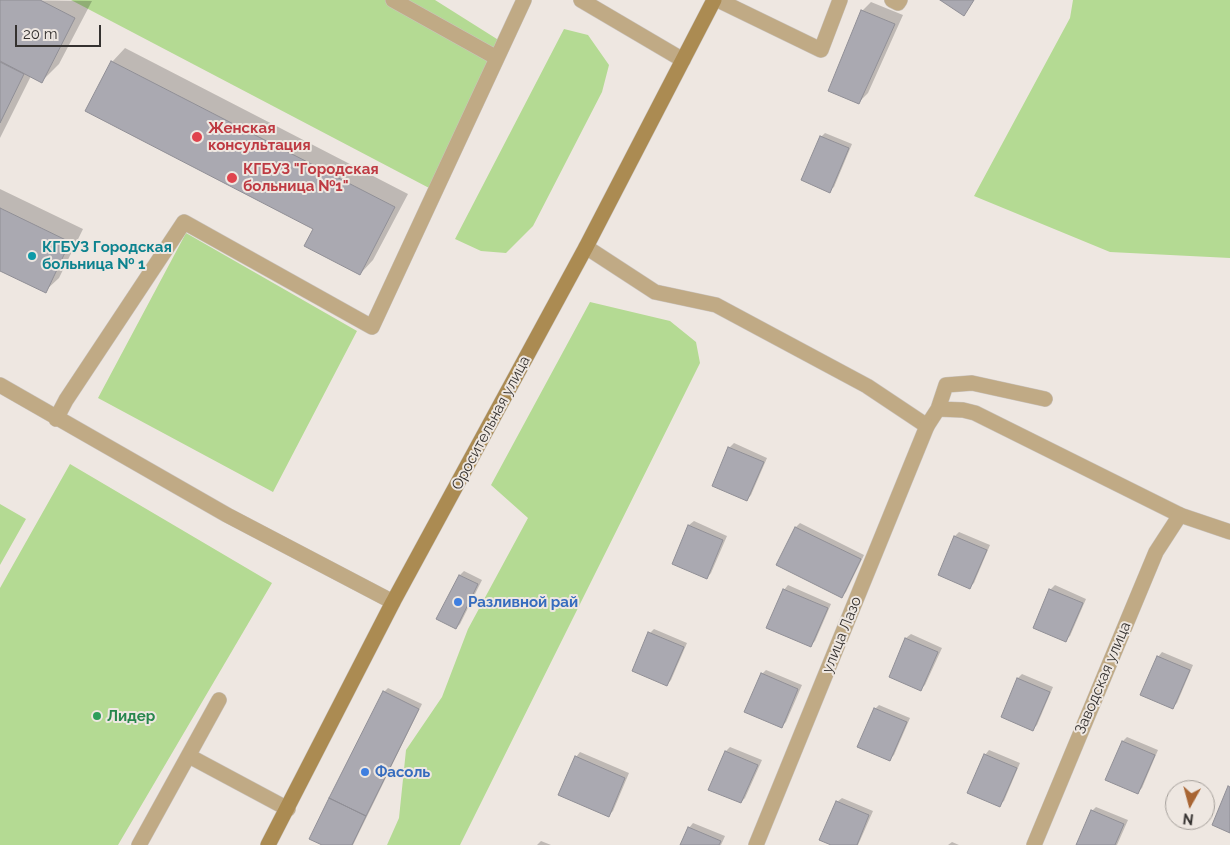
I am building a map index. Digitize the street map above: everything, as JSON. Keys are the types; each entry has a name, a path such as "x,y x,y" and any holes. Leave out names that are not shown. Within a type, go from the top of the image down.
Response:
{"main road":[{"name":"Оросительная улица","path":"268,845 393,602 586,247 714,0"}],"street":[{"path":"393,0 497,58"},
{"path":"56,419 66,400 184,222 372,328 524,0"},
{"path":"581,0 683,60"},
{"path":"718,0 821,50 840,0"},
{"path":"892,0 898,3 900,0"},
{"path":"586,247 655,292 716,304 867,386 928,426"},
{"name":"улица Лазо","path":"756,845 946,386 972,383 1045,400"},
{"path":"0,385 56,419 73,426 227,515 393,602"},
{"path":"938,408 975,413 1180,515 1230,532"},
{"name":"Заводская улица","path":"1034,845 1156,552 1180,515"},
{"path":"139,845 219,700"},
{"path":"189,756 288,809"}],"green space":[{"path":"71,0 435,0 508,46 431,189"},
{"path":"1073,0 1230,0 1230,258 1110,252 974,196 1070,18"},
{"path":"564,29 588,35 609,65 602,92 533,226 506,253 481,251 455,239"},
{"path":"186,233 357,331 273,492 98,398"},
{"path":"590,302 670,321 696,342 700,363 460,845 387,845 399,818 406,750 442,697 468,629 528,518 491,485"},
{"name":"Лидер","path":"70,464 272,583 118,845 0,845 0,588"},
{"path":"0,504 26,519 0,565"}],"building":[{"path":"0,0 40,0 75,18 42,83 0,61"},
{"path":"940,0 974,0 964,16"},
{"path":"861,10 895,24 859,104 828,91"},
{"path":"111,61 395,207 360,275 304,246 313,229 85,111"},
{"path":"0,62 24,74 0,123"},
{"path":"820,136 849,148 830,193 801,180"},
{"name":"КГБУЗ Городская больница № 1","path":"0,208 70,242 46,293 0,271"},
{"path":"728,447 764,462 747,501 712,486"},
{"path":"688,525 723,540 707,579 672,564"},
{"path":"795,527 861,559 842,598 776,565"},
{"path":"954,536 987,550 970,589 938,575"},
{"name":"Разливной рай","path":"459,575 478,584 456,629 436,619"},
{"path":"783,589 828,608 811,647 766,628"},
{"path":"1049,589 1083,603 1066,642 1033,628"},
{"path":"648,632 684,647 667,686 632,671"},
{"path":"905,638 938,652 921,691 889,677"},
{"path":"1157,656 1190,670 1173,709 1140,695"},
{"path":"761,673 798,689 782,728 744,712"},
{"path":"1017,678 1050,692 1033,731 1001,717"},
{"name":"Фасоль","path":"383,691 419,709 366,816 329,798"},
{"path":"874,708 907,722 890,761 857,747"},
{"path":"1122,741 1155,755 1138,794 1105,780"},
{"path":"725,751 758,765 741,803 708,790"},
{"path":"984,754 1017,768 1000,807 967,793"},
{"path":"575,756 625,778 609,817 558,795"},
{"path":"1228,786 1230,787 1230,833 1215,826 1215,818"},
{"path":"329,798 366,816 352,845 322,845 309,839"},
{"path":"836,801 869,815 857,845 831,845 819,840"},
{"path":"1091,810 1124,824 1115,845 1076,845"},
{"path":"688,827 721,841 719,845 680,845"}],"place":[{"name":"Женская консультация","path":"197,137"},
{"name":"КГБУЗ \"Городская больница №1\"","path":"232,178"},
{"name":"КГБУЗ Городская больница № 1","path":"32,256"},
{"name":"Разливной рай","path":"458,602"},
{"name":"Лидер","path":"97,716"},
{"name":"Фасоль","path":"365,772"}]}
